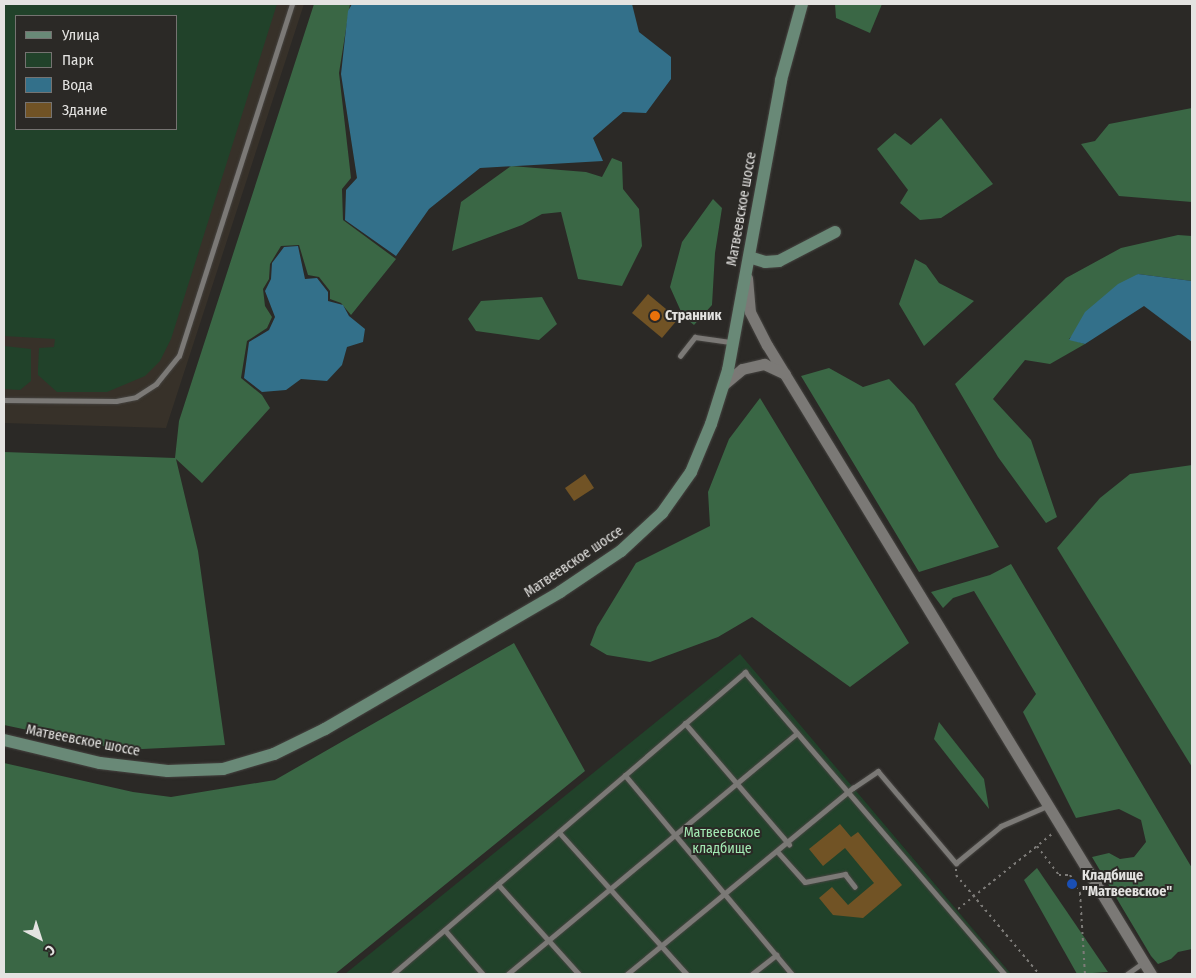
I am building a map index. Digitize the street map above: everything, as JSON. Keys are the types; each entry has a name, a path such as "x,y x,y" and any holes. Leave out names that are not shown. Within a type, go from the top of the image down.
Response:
{"main road":[{"name":"Матвеевское шоссе","path":"4,740 100,763 168,771 223,769 274,754 325,730 560,592 621,551 662,513 691,472 723,384 733,342 781,80 802,4"},
{"path":"749,258 765,262 779,261 835,232"}],"street":[{"path":"746,273 750,312 785,374 1046,806 1151,974"},
{"path":"723,384 742,369 764,364 785,374"}],"lane":[{"path":"4,400 116,401 136,396 156,384 179,356 292,4"},
{"path":"680,356 695,337 733,342"},
{"path":"393,974 744,672 1005,974"},
{"path":"685,723 789,844"},
{"path":"508,974 797,733"},
{"path":"627,974 789,844 848,792 878,771 956,863 1000,826 1046,806"},
{"path":"625,775 792,974"},
{"path":"559,832 687,974"},
{"path":"778,852 805,882 845,874 856,887"},
{"path":"498,884 579,974"},
{"path":"445,930 483,974"},
{"path":"752,974 776,955"},
{"path":"1127,974 1144,963"}],"path":[{"path":"953,913 1060,828"},
{"path":"1037,846 1059,876 1070,875 1080,893 1086,974"},
{"path":"956,863 956,875 1039,974"}],"shaded area":[{"path":"4,4 304,4 166,428 4,423"}],"green space":[{"path":"4,4 277,4 171,339 160,361 145,376 107,392 57,392 38,375 39,348 54,347 55,339 4,336"},
{"path":"314,4 350,4 339,73 351,178 342,189 343,220 396,259 351,315 341,303 330,299 330,291 319,277 308,275 299,245 281,246 270,264 269,279 263,289 265,306 272,317 267,328 247,341 241,378 262,395 270,408 202,483 176,459 198,551 225,745 122,750 4,725 4,452 175,458 179,421"},
{"path":"835,4 882,4 870,33 836,18"},
{"path":"1192,108 1192,202 1119,196 1081,144 1095,141 1109,124"},
{"path":"941,118 993,184 941,218 920,220 900,203 908,190 877,149 895,133 911,145"},
{"path":"612,158 622,162 623,189 639,209 642,246 622,286 578,279 561,212 542,214 522,225 452,251 461,202 511,166 586,172 602,177"},
{"path":"713,199 722,208 715,253 712,305 694,325 683,316 670,287 682,242"},
{"path":"1178,235 1192,236 1192,281 1138,274 1069,339 1085,344 1050,364 1025,360 993,399 1031,440 1057,517 1046,523 998,457 955,384 1066,278 1121,248"},
{"path":"915,259 926,265 939,283 974,301 924,346 899,304"},
{"path":"542,297 557,324 539,340 476,331 468,319 481,301"},
{"path":"4,346 31,349 31,381 20,390 4,389"},
{"path":"829,368 863,387 889,379 914,405 999,547 919,572 801,376"},
{"path":"760,398 909,643 850,687 752,617 718,637 650,662 607,655 590,645 597,627 636,563 710,526 708,492 729,439"},
{"path":"1192,465 1192,767 1057,548 1100,498 1130,474"},
{"path":"1011,564 1192,868 1192,949 1178,952 1171,959 1158,964 1151,956 1092,857 1109,853 1120,859 1134,857 1146,842 1141,820 1119,809 1076,818 1023,712 1036,694 974,591 953,598 943,608 931,592 990,575"},
{"path":"514,643 585,771 335,974 4,974 4,763 133,792 171,797 275,780"},
{"name":"Матвеевское кладбище","path":"740,654 1011,974 345,974"},
{"path":"939,722 984,779 989,809 934,739"},
{"path":"1037,868 1108,972 1077,974 1024,880"}],"water":[{"path":"352,4 632,4 639,32 671,57 671,79 646,113 623,112 593,138 603,161 480,168 429,209 396,256 345,220 346,190 357,178 341,74 348,11"},
{"path":"298,246 305,279 317,278 328,292 328,301 343,305 349,316 365,329 363,342 347,347 342,365 327,381 301,379 286,390 262,392 244,378 249,342 269,330 275,317 265,291 271,279 272,263 284,247"},
{"path":"1138,274 1192,281 1192,342 1144,306 1085,344 1069,340 1085,312 1118,284"}],"building":[{"name":"Странник","path":"648,294 678,319 662,338 632,313"},
{"path":"585,474 594,488 574,501 565,488"},
{"path":"840,824 851,837 858,832 902,885 863,918 833,915 819,898 832,887 848,905 874,883 845,848 823,866 809,849"}],"place":[{"name":"Странник","path":"655,316"},
{"name":"Кладбище \"Матвеевское\"","path":"1072,884"}]}
